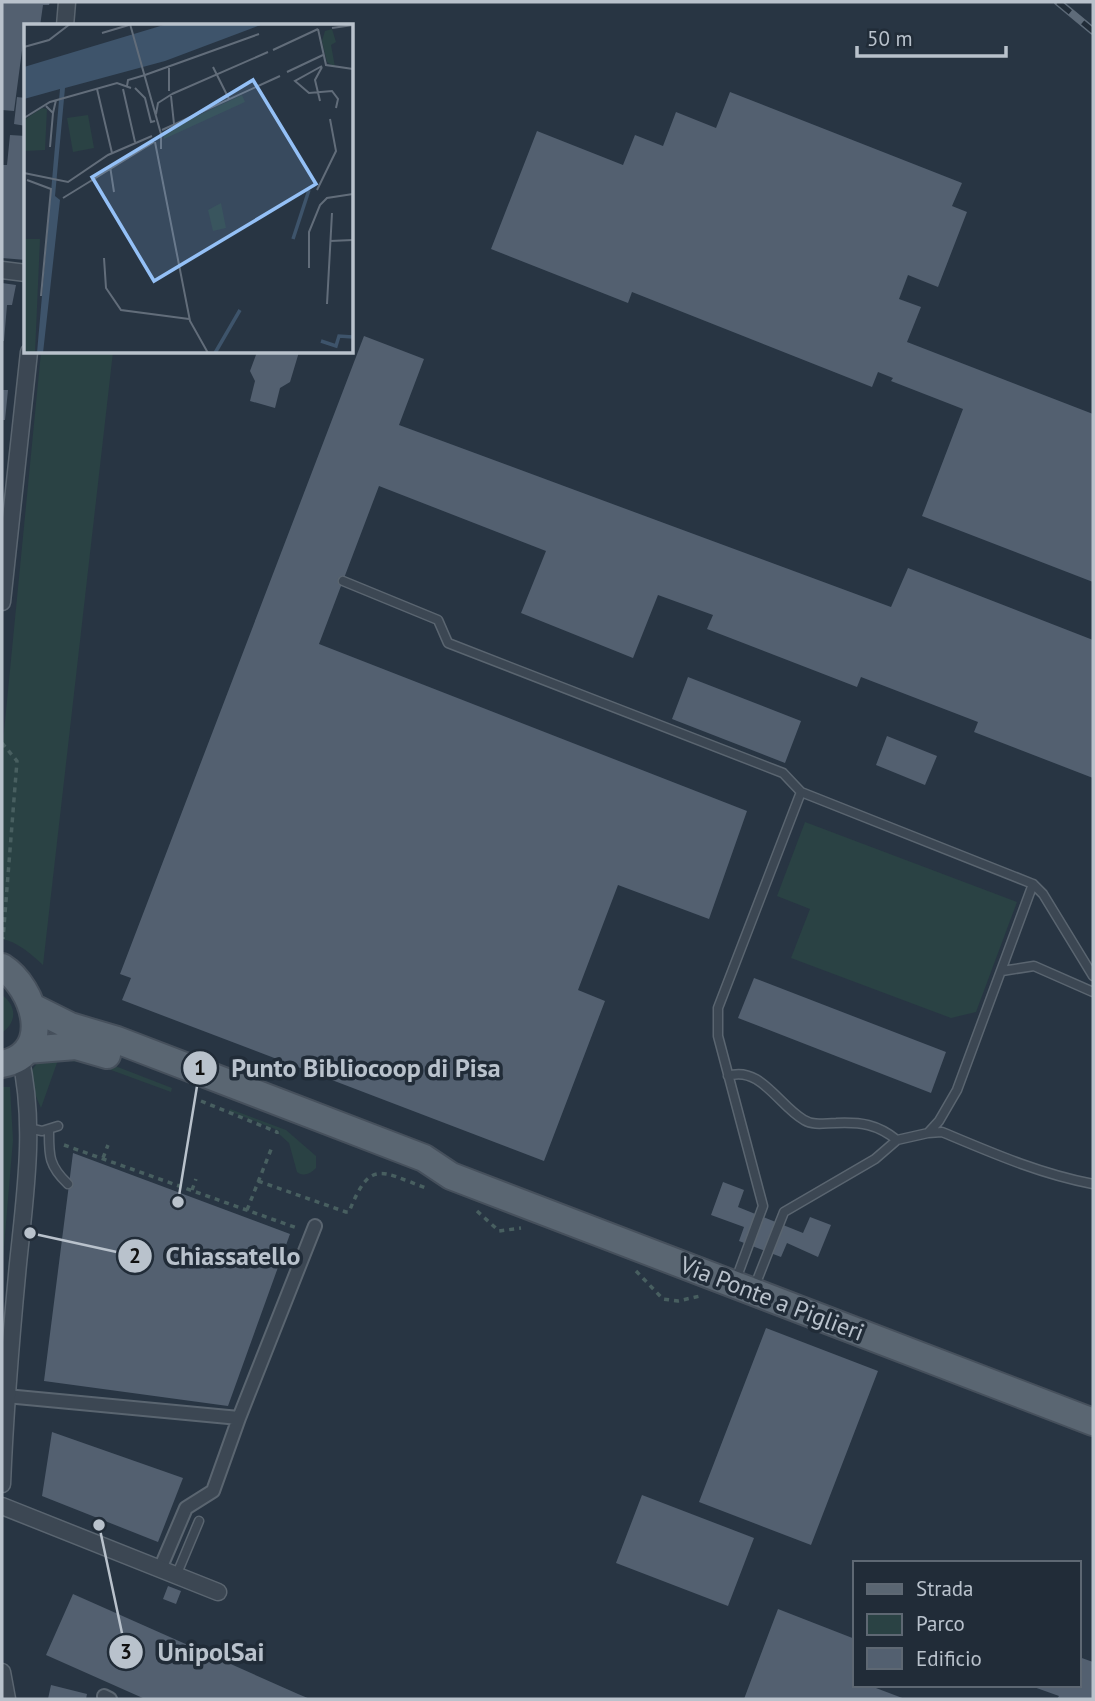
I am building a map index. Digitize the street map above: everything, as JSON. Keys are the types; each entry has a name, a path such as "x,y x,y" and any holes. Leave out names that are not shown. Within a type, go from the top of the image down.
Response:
{"main road":[{"path":"2,967 22,985 32,1007 32,1040 16,1057"},
{"name":"Via Ponte a Piglieri","path":"32,1007 70,1026 130,1045 424,1158 443,1184"},
{"name":"Via Ponte a Piglieri","path":"16,1057 76,1046 92,1049 377,1157 422,1171 443,1184 744,1288 1093,1422"}],"street":[{"path":"65,24 67,2"},
{"path":"2,270 24,273"},
{"path":"2,602 29,354"},
{"path":"2,1484 6,1396 29,1107 16,1057"},
{"path":"160,1569 186,1508 213,1491 314,1230"},
{"path":"6,1396 239,1418"},
{"path":"2,1506 218,1592"},
{"path":"2,1672 7,1699"}],"lane":[{"path":"343,581 438,621 448,643 783,773 801,792 1032,884 1043,894 1093,975"},
{"path":"744,1288 763,1206 718,1036 718,1008 801,792"},
{"path":"928,1133 957,1090 1032,884"},
{"path":"1002,971 1034,967 1093,992"},
{"path":"728,1076 735,1073 755,1078 810,1123 877,1126 897,1140"},
{"path":"28,1128 42,1131 54,1128 49,1141 49,1155 52,1166 68,1184"},
{"path":"744,1288 784,1212 876,1159 897,1140 942,1132 1034,1170 1093,1184"},
{"path":"176,1576 199,1521"}],"path":[{"path":"2,743 17,761 3,939"},
{"path":"2,852 9,851"},
{"path":"201,1101 277,1134"},
{"path":"49,1141 247,1210 314,1230"},
{"path":"103,1158 108,1145"},
{"path":"247,1210 272,1147"},
{"path":"258,1181 349,1212 360,1185 376,1174 386,1173 443,1184"},
{"path":"192,1191 196,1179"},
{"path":"470,1206 499,1231 518,1228"},
{"path":"645,1282 656,1294 669,1300 703,1296"}],"green space":[{"path":"41,354 113,354 43,965 19,946 2,939 2,752"},
{"path":"805,822 1017,902 976,1012 951,1018 791,958 810,909 777,896"},
{"path":"2,995 13,1009 13,1019 2,1033"},
{"path":"52,1054 97,1059 172,1088 171,1092 92,1063 58,1060 41,1108 31,1083 32,1071"},
{"path":"2,1087 10,1087 13,1140 2,1270"},
{"path":"230,1109 286,1130 316,1156 316,1168 307,1174 297,1172 289,1143 279,1134 280,1131 229,1111"}],"building":[{"path":"2,2 50,2 49,5 43,5 40,24 24,24 24,43 14,111 2,110"},
{"path":"730,92 962,183 952,206 967,212 938,287 908,275 899,299 921,307 907,342 1093,414 1093,582 922,516 963,409 891,381 893,378 878,372 872,387 632,292 628,303 491,249 537,131 623,165 635,135 663,146 676,112 716,128"},
{"path":"17,97 24,98 24,126 14,124"},
{"path":"10,135 24,136 24,260 2,258 2,165 7,165"},
{"path":"2,283 16,285 12,305 7,305 4,341 2,341"},
{"path":"364,336 424,359 399,425 891,607 908,568 1093,640 1093,778 974,732 978,722 861,677 857,687 707,629 713,615 658,595 633,658 521,613 546,551 379,486 319,644 747,811 709,919 618,885 578,990 605,1001 544,1161 122,1000 131,978 120,974"},
{"path":"256,354 298,354 290,382 280,388 275,408 250,401 255,381 250,371"},
{"path":"2,390 8,390 5,420 2,420"},
{"path":"688,677 801,721 785,763 672,719"},
{"path":"887,736 937,756 925,785 876,765"},
{"path":"754,978 946,1052 931,1093 738,1018"},
{"path":"73,1153 290,1234 228,1406 44,1381"},
{"path":"723,1182 744,1190 738,1207 803,1233 810,1217 831,1225 818,1257 787,1243 781,1257 739,1241 744,1227 711,1215"},
{"path":"766,1328 878,1371 811,1545 699,1502"},
{"path":"52,1432 183,1478 158,1542 42,1496"},
{"path":"642,1495 754,1538 728,1606 616,1563"},
{"path":"168,1586 181,1591 176,1604 163,1599"},
{"path":"73,1594 310,1699 145,1699 46,1655"},
{"path":"778,1609 853,1638 853,1687 873,1687 905,1699 744,1699"},
{"path":"1081,1658 1093,1662 1093,1699 1057,1699 1059,1696 1034,1687 1081,1687"},
{"path":"51,1685 87,1694 86,1699 48,1699"}],"railway":[{"path":"1058,2 1093,31"}],"place":[{"name":"Punto Bibliocoop di Pisa","path":"178,1202"},
{"name":"Chiassatello","path":"30,1233"},
{"name":"UnipolSai","path":"99,1525"}]}
